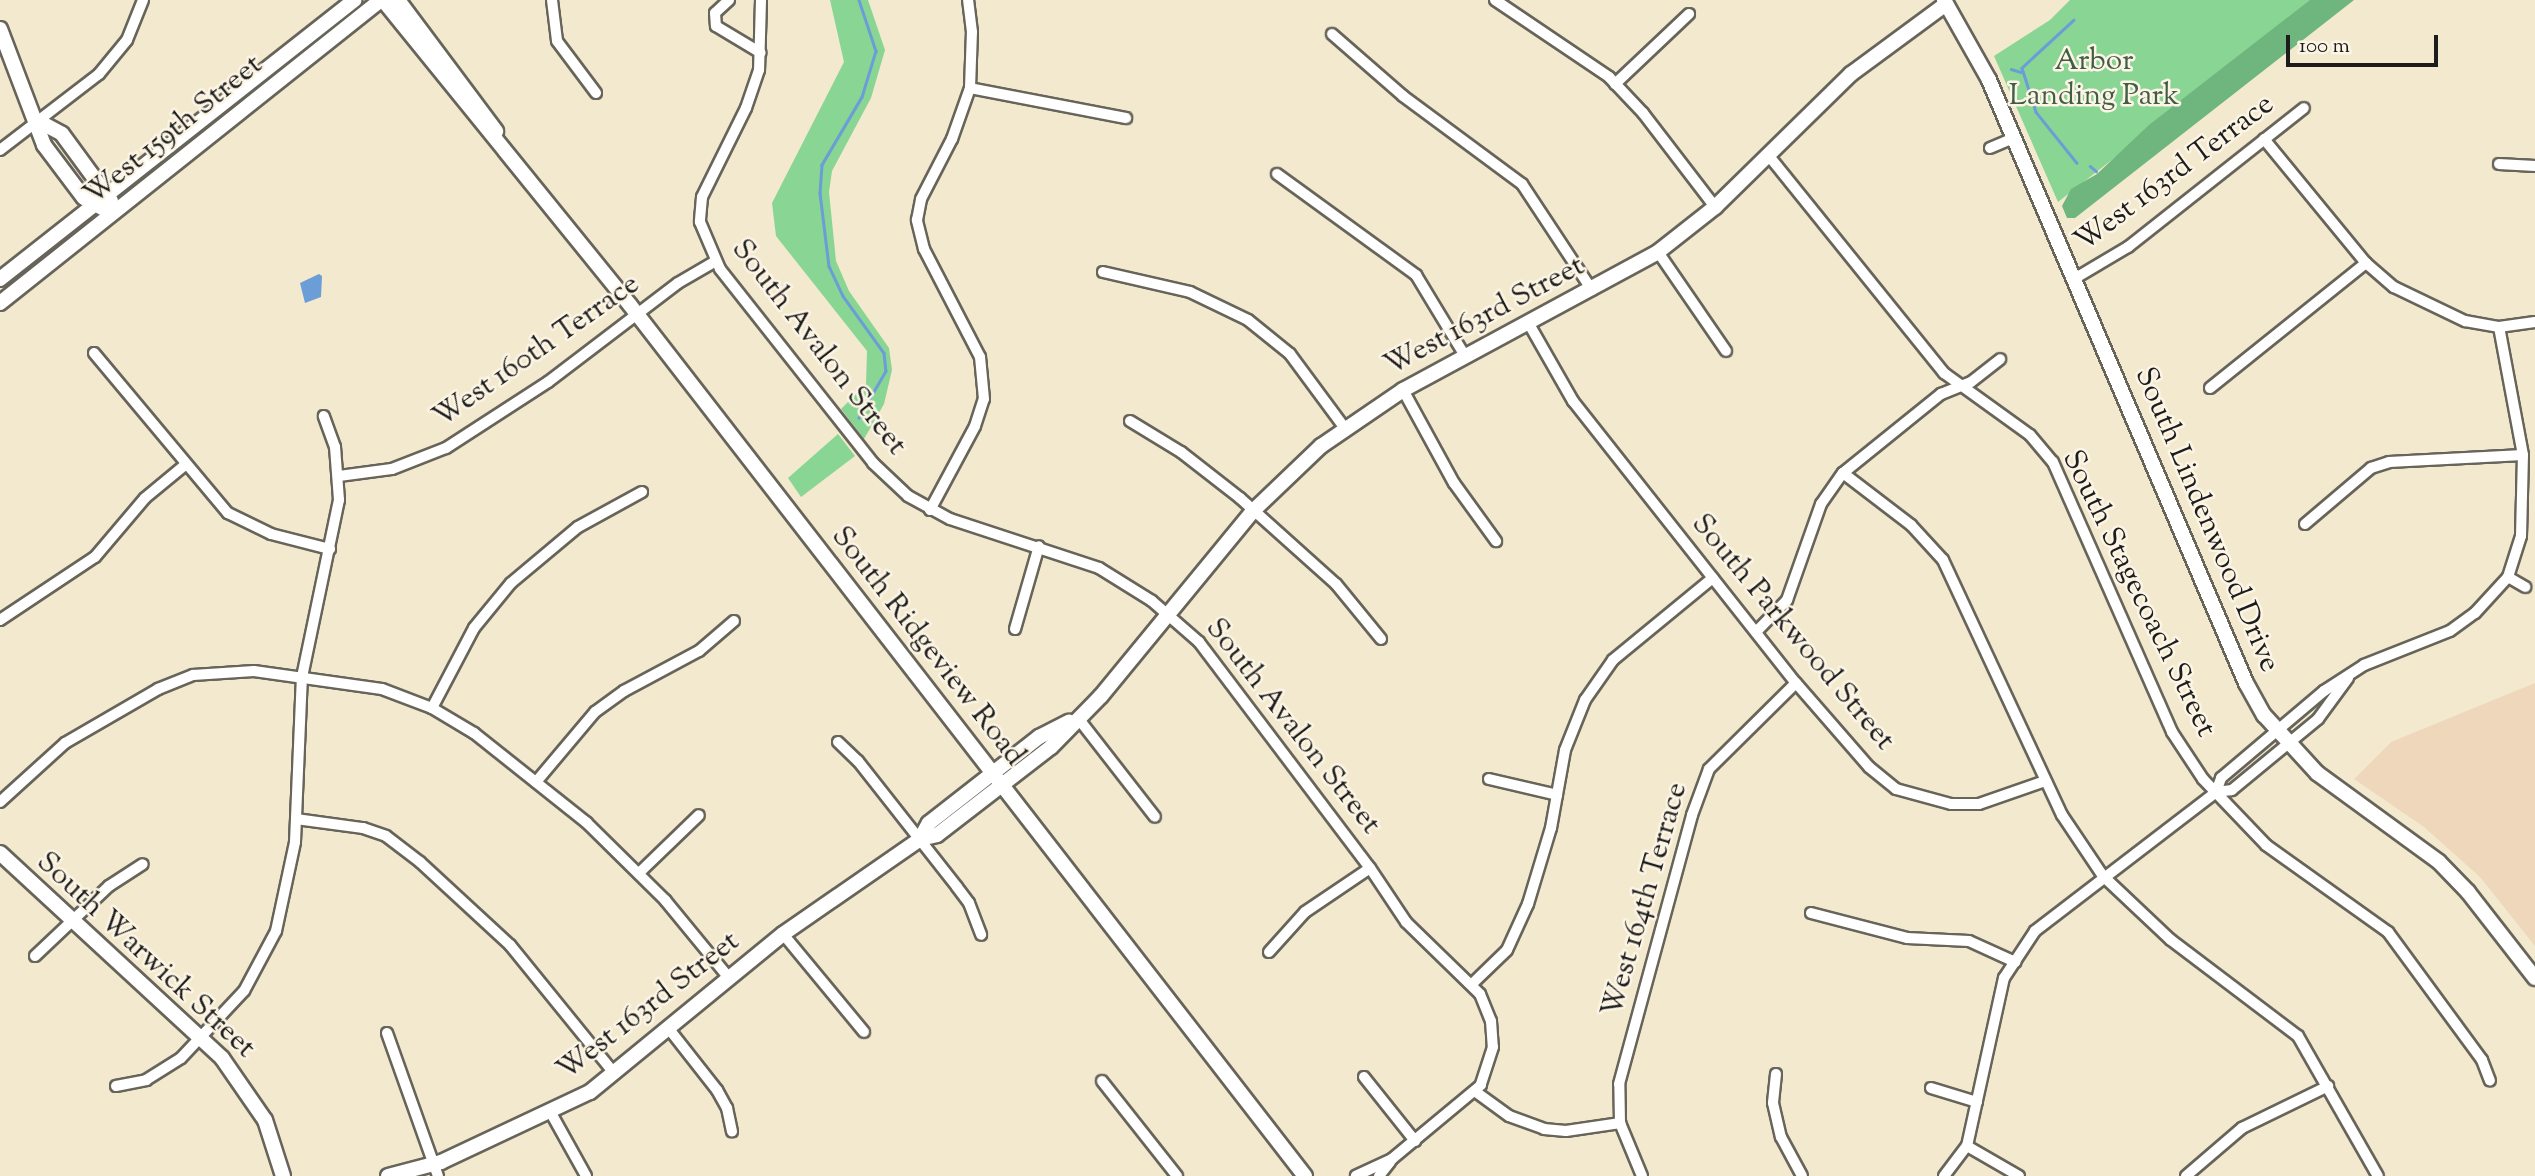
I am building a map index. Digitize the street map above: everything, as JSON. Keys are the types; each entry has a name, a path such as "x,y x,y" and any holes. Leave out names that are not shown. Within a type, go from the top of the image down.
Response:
{"street":[{"path":"0,150 80,91 116,56 136,24 143,0"},
{"name":"West 159th Street","path":"0,279 354,0"},
{"name":"West 159th Street","path":"0,303 382,0"},
{"name":"South Ridgeview Road","path":"382,0 471,113 508,150 638,314 1305,1176"},
{"name":"South Ridgeview Road","path":"398,0 480,104 508,150"},
{"path":"552,0 556,41 596,93"},
{"path":"729,0 715,13 716,26 761,53"},
{"name":"South Avalon Street","path":"761,0 761,53 746,108 702,197 700,222 716,261 873,463 930,510 1038,546 1125,581 1169,615 1211,655 1370,868 1406,922 1472,983"},
{"path":"930,510 975,426 984,399 980,357 924,248 917,220 921,199 955,132 970,88 972,32 968,0"},
{"path":"1495,0 1549,33 1615,84 1715,207"},
{"name":"South Lindenwood Drive","path":"1947,1 1989,80 2246,683 2288,743 2317,773 2439,862 2468,892 2535,978"},
{"name":"West 163rd Street","path":"388,1176 436,1170 551,1113 615,1074 783,934 920,839 937,835 997,779 1051,747 1124,672 1254,510 1344,427 1403,390 1658,252 1715,207 1868,59 1947,1"},
{"path":"1615,84 1689,14"},
{"path":"0,29 18,85 38,121 44,145 58,166 93,206 115,212"},
{"path":"1332,34 1522,184 1592,290"},
{"path":"970,88 1126,118"},
{"name":"West 163rd Terrace","path":"2074,279 2128,247 2304,108"},
{"path":"38,121 62,134 109,194 115,212"},
{"path":"1990,148 2013,138"},
{"path":"2264,139 2366,263 2394,287 2465,321 2500,327 2535,321"},
{"name":"South Stagecoach Street","path":"1769,156 1959,386 2030,435 2053,462 2172,732 2216,792 2266,845 2388,932 2482,1060 2490,1081"},
{"path":"2500,164 2535,166"},
{"path":"1277,174 1416,275 1465,356"},
{"path":"1658,252 1726,351"},
{"name":"West 160th Terrace","path":"339,476 392,470 438,452 548,382 638,314 716,261"},
{"path":"2210,388 2366,263"},
{"path":"1103,272 1190,292 1248,320 1290,354 1344,427"},
{"name":"South Parkwood Street","path":"1529,324 1573,401 1796,683 1869,767 1910,795 1951,804 1979,804 2045,780"},
{"path":"2216,792 2221,778 2324,691 2364,666 2449,631 2475,613 2508,577 2522,528 2523,455 2500,327"},
{"path":"94,353 215,500 242,522 330,549"},
{"path":"1756,632 1787,600 1821,505 1843,473 1941,394 1959,386 2000,359"},
{"path":"1403,390 1454,483 1496,541"},
{"path":"116,1086 158,1075 200,1039 244,991 276,931 296,819 303,677 330,549 339,476 324,416"},
{"path":"1129,421 1181,452 1254,510 1336,584 1381,639"},
{"path":"2305,524 2371,468 2389,462 2523,455"},
{"path":"0,620 95,557 145,498 185,465"},
{"path":"1843,473 1911,525 1943,560 2045,780 2103,876 2171,940 2298,1035 2378,1176"},
{"path":"432,708 474,628 511,583 570,533 642,492"},
{"path":"1015,629 1038,546"},
{"path":"2508,577 2525,587"},
{"path":"1356,1176 1392,1159 1476,1092 1486,1073 1492,1034 1486,1006 1472,983 1494,965 1514,937 1538,876 1570,734 1596,682 1631,644 1713,578"},
{"path":"536,782 595,712 624,691 699,651 734,621"},
{"path":"0,802 65,743 180,679 233,670 382,689 432,708 474,733 536,782 639,873 730,978"},
{"path":"1944,1176 1967,1146 2004,978 2035,931 2103,876 2216,792 2232,790 2318,719 2348,678"},
{"name":"West 164th Terrace","path":"1620,1124 1619,1084 1709,769 1796,683"},
{"path":"1077,718 1155,817"},
{"path":"838,742 920,839 969,903 981,935"},
{"path":"1489,779 1557,795"},
{"path":"639,873 699,815"},
{"path":"296,819 374,832 420,862 510,945 615,1074"},
{"name":"South Warwick Street","path":"0,853 222,1058 257,1105 282,1176"},
{"path":"35,956 109,886 143,863"},
{"path":"1269,952 1305,912 1370,868"},
{"path":"1811,913 1907,938 1969,941 2015,962"},
{"path":"783,934 864,1032"},
{"path":"668,1029 717,1090 727,1108 732,1131"},
{"path":"387,1033 436,1170"},
{"path":"1776,1074 1773,1103 1779,1126 1802,1176"},
{"path":"1364,1077 1415,1141"},
{"path":"1102,1080 1177,1176"},
{"path":"2186,1176 2242,1128 2328,1086"},
{"path":"1931,1088 1977,1102"},
{"path":"1476,1092 1509,1116 1544,1129 1566,1132 1620,1124 1642,1176"},
{"path":"551,1113 586,1176"},
{"path":"1967,1146 2019,1176"},
{"path":"1379,1176 1392,1159"}],"shaded area":[{"path":"2535,683 2535,946 2480,877 2424,827 2354,779 2391,742"}],"green space":[{"path":"830,0 868,0 885,50 871,98 832,171 829,192 836,261 849,291 889,348 892,370 884,404 864,439 841,409 866,384 867,351 776,236 772,203 844,62"},
{"name":"Arbor Landing Park","path":"2070,0 2316,0 2058,202 1994,56 2050,20"},
{"path":"2310,0 2354,0 2075,218 2067,218 2062,206 2071,189 2097,174 2149,125"},
{"path":"838,434 855,456 801,497 788,478"}],"water":[{"path":"319,274 322,276 321,297 305,303 300,283"}],"waterway":[{"path":"859,0 876,51 862,97 822,165 820,193 829,266 843,296 884,353 886,371 859,418"},
{"path":"2074,20 2022,68 2036,112 2077,163"},
{"path":"2011,69 2021,72"},
{"path":"2090,166 2096,171"}]}
